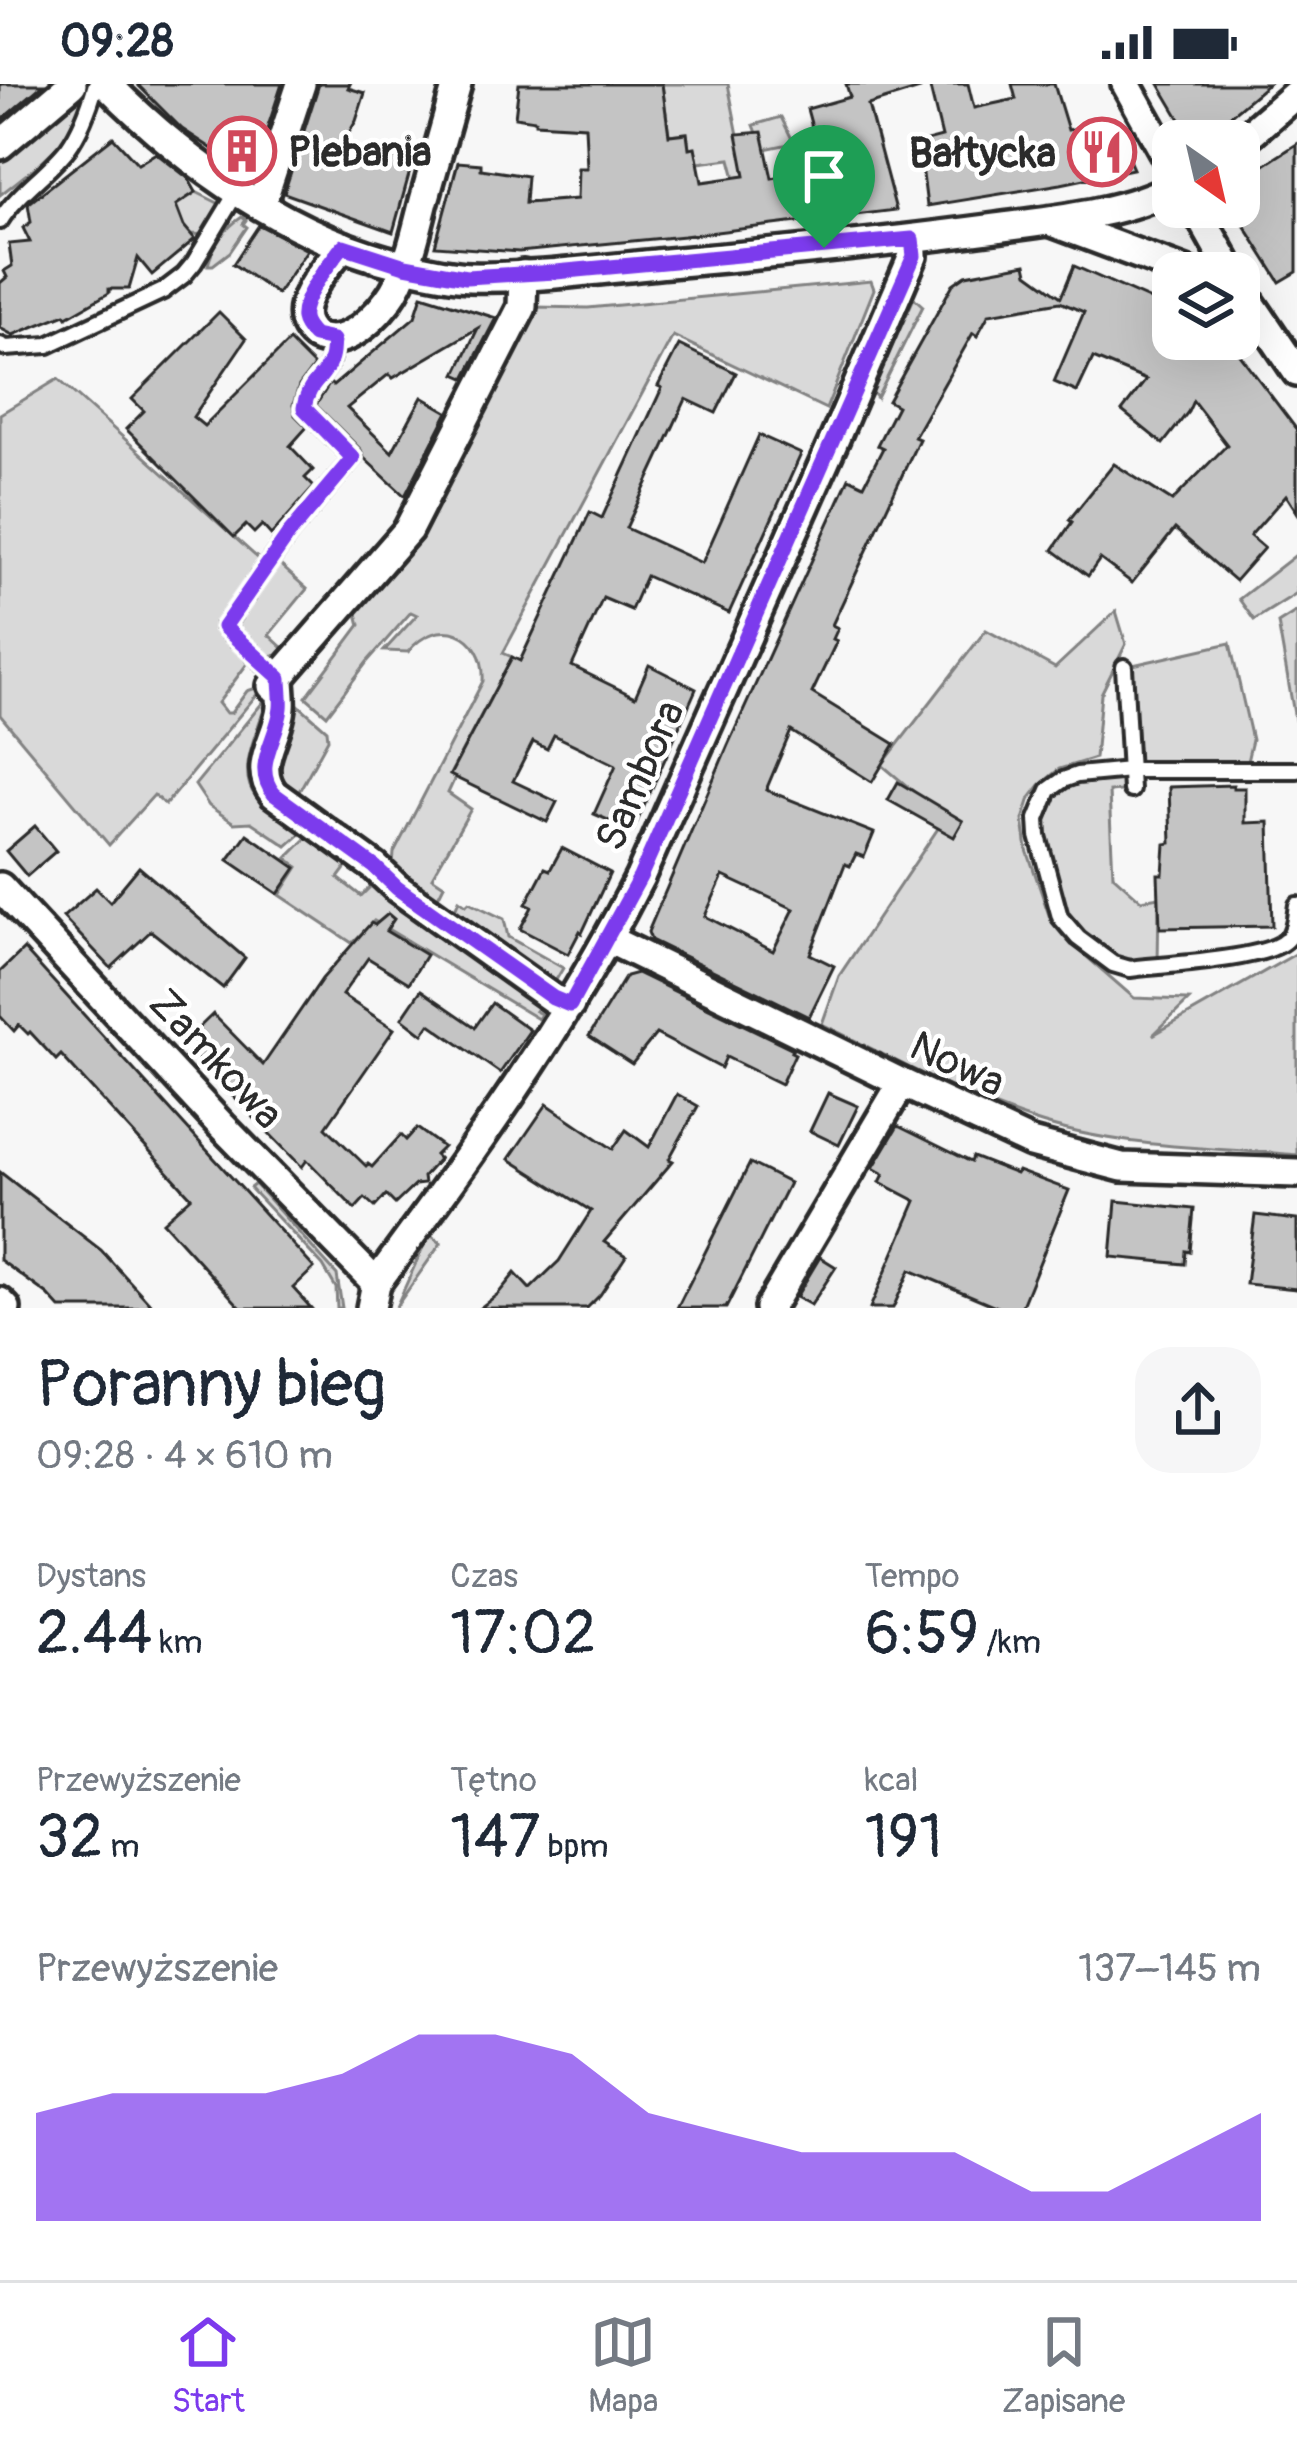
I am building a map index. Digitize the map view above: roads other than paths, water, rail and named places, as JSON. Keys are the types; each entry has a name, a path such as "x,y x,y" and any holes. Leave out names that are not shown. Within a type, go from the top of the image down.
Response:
{"street":[{"path":"0,145 72,84"},
{"path":"107,84 170,142 250,198 343,246 405,266 466,277 912,239 1048,220 1152,198"},
{"path":"250,198 301,84"},
{"path":"343,246 313,288 303,314 314,336 333,340 352,333 387,302 414,242 457,84"},
{"path":"1126,84 1152,130"},
{"path":"1260,124 1297,93"},
{"path":"1048,220 1152,259"},
{"name":"Sambora","path":"373,1296 570,1005 640,877 914,256 912,239"},
{"path":"523,275 522,307 408,530 276,682 281,710 264,764 264,782 397,888 553,998 570,1005"},
{"path":"1260,318 1297,372"},
{"name":"Zamkowa","path":"0,887 373,1296"},
{"path":"0,929 20,908"},
{"name":"Nowa","path":"608,939 1030,1143 1122,1167 1297,1173"},
{"path":"769,1308 902,1083"}],"lane":[{"path":"1,217 69,146 96,84"},
{"path":"0,345 48,345 164,291 250,198"},
{"path":"276,682 224,627 289,534 353,458 304,408 317,377 330,365 333,340"},
{"path":"1124,667 1131,790"},
{"path":"1297,770 1130,770 1078,775 1049,790 1037,819 1060,916 1078,938 1113,964 1130,969 1261,953 1286,941 1297,905"}],"place":[{"name":"Plebania","path":"242,151"},
{"name":"Bałtycka","path":"1102,152"}]}
